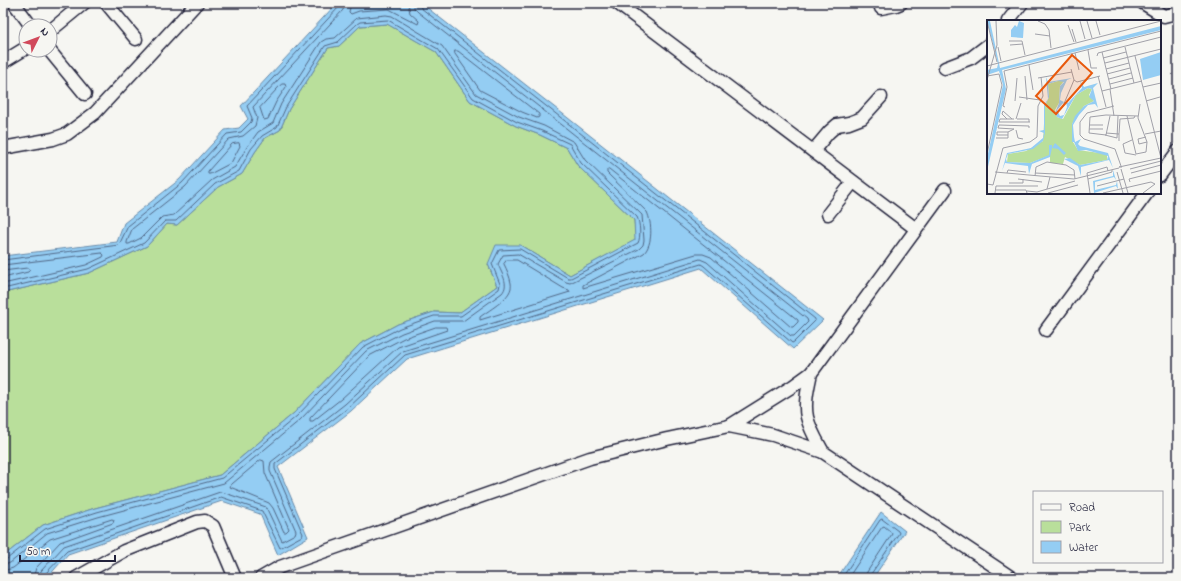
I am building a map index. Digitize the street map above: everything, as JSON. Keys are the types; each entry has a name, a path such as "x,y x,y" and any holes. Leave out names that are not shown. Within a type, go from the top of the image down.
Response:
{"street":[{"path":"14,3 25,18"},
{"path":"58,24 84,3"},
{"path":"106,3 136,39"},
{"path":"3,148 53,139 67,134 95,113 197,3"},
{"path":"617,3 916,230"},
{"path":"881,8 901,3"},
{"path":"1009,20 1022,3"},
{"path":"1143,3 1164,16 1172,14 1178,9"},
{"path":"945,68 971,58 987,46"},
{"path":"3,62 18,53"},
{"path":"56,58 85,94"},
{"path":"813,151 838,124 849,123 862,118 881,97"},
{"path":"1161,174 1178,151"},
{"path":"828,214 853,182"},
{"path":"261,578 280,567 590,458 667,439 729,426 811,373 945,190"},
{"path":"1046,330 1146,194"},
{"path":"811,373 806,398 807,416 812,432 823,452"},
{"path":"729,426 773,435 823,452 1012,578"},
{"path":"76,578 124,551 197,522 205,521 214,526 235,578"}],"green space":[{"path":"387,24 436,52 470,101 516,126 540,135 567,148 578,166 634,220 636,240 570,275 520,245 488,264 497,286 459,313 434,312 398,324 360,344 294,413 220,475 95,508 43,525 3,558 3,293 89,273 147,246 167,224 177,225 218,187 242,174 265,138 280,130 289,109 328,48 339,46 360,26"}],"water":[{"path":"337,3 421,3 823,320 793,349 701,268 407,359 351,411 278,467 308,537 278,555 260,514 222,501 68,554 47,578 3,578 3,558 6,554 43,525 95,508 220,475 294,413 360,344 398,324 434,312 459,313 497,286 488,264 496,245 520,245 570,275 635,240 634,220 578,166 567,148 540,135 516,126 470,101 436,52 387,24 360,26 339,46 328,48 289,109 280,130 265,138 242,174 218,187 177,225 167,224 147,246 89,273 3,293 3,256 117,242 124,223 179,180 225,130 239,128 248,119 241,106"},
{"path":"881,512 905,531 873,578 837,578"}]}
